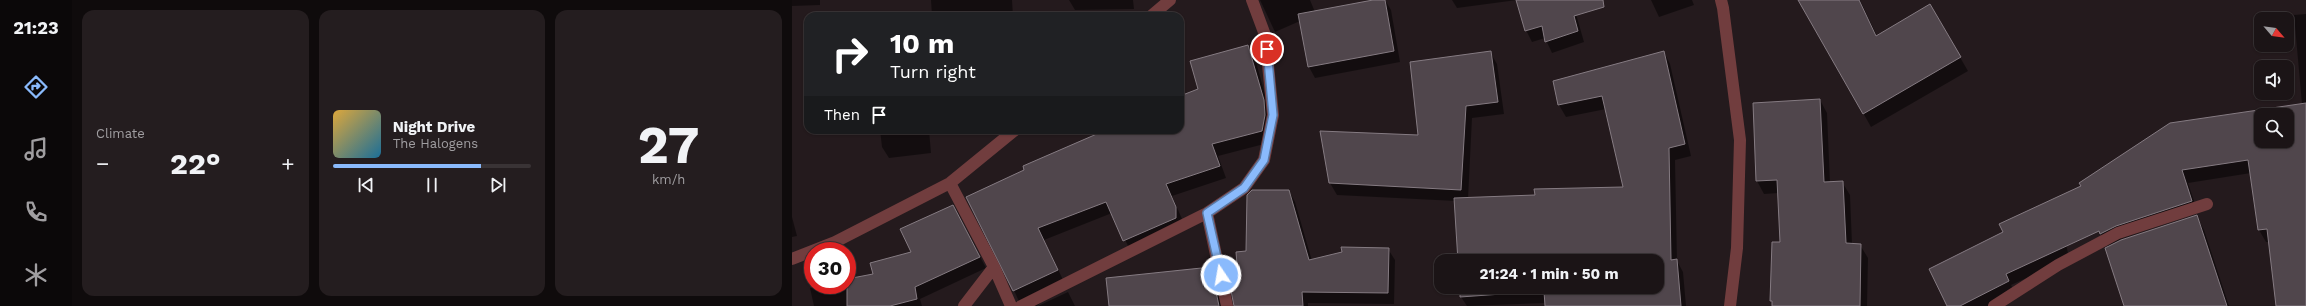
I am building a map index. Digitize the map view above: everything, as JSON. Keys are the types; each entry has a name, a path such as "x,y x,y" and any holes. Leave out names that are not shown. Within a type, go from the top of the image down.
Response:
{"street":[{"path":"1156,12 1170,0"},
{"path":"1021,306 1207,213 1244,188 1264,160 1273,115 1265,35 1252,0"},
{"path":"1721,0 1724,8 1740,140 1737,248 1730,306"},
{"path":"792,259 835,242 950,183 1010,134"},
{"path":"950,183 994,267 1011,306"},
{"path":"1994,306 2058,264 2118,233 2207,204"},
{"path":"1207,213 1228,306"},
{"path":"964,306 994,267"}],"building":[{"path":"1373,0 1385,0 1394,51 1308,67 1298,14"},
{"path":"1516,0 1603,0 1604,7 1574,16 1578,31 1545,42 1542,26 1525,31"},
{"path":"1798,0 1859,0 1876,36 1930,4 1961,57 1863,114"},
{"path":"1248,45 1264,100 1265,115 1262,131 1212,144 1220,166 1166,184 1176,207 1176,218 1123,241 1106,202 1038,228 1058,270 1013,291 966,197 1024,170 1023,166 1097,134 1184,134 1184,94 1198,89 1190,61"},
{"path":"1491,51 1498,102 1466,106 1461,190 1329,183 1320,131 1418,135 1410,62"},
{"path":"1664,51 1685,144 1669,148 1671,260 1677,259 1681,306 1545,306 1544,294 1664,294 1664,254 1458,254 1454,198 1535,195 1534,189 1623,187 1602,96 1558,105 1553,81"},
{"path":"1820,99 1824,182 1843,181 1846,243 1861,244 1860,306 1772,306 1772,301 1770,301 1772,242 1780,242 1777,180 1756,181 1753,103"},
{"path":"2306,103 2306,306 2276,306 2267,229 2258,230 2248,160 2182,170 2192,201 2116,226 2100,234 2099,231 2006,274 2009,281 1960,306 1947,306 1929,269 2003,232 1999,224 2081,186 2079,183 2170,123 2254,111 2254,148 2294,148 2294,108 2272,108"},
{"path":"1252,190 1289,190 1309,260 1342,252 1341,247 1389,248 1388,293 1302,292 1303,306 1234,306 1226,265 1237,264 1236,252 1246,251 1247,195"},
{"path":"953,205 980,257 915,287 917,299 890,306 847,306 847,294 856,294 856,277 873,274 870,263 911,252 900,229"},
{"path":"2197,215 2227,306 2124,306 2105,248 2121,240"},
{"path":"1211,267 1219,306 1109,306 1106,278"},
{"path":"1460,294 1502,294 1460,297"}],"route":[{"path":"1221,275 1207,213 1244,188 1264,160 1273,115 1267,49"}]}
